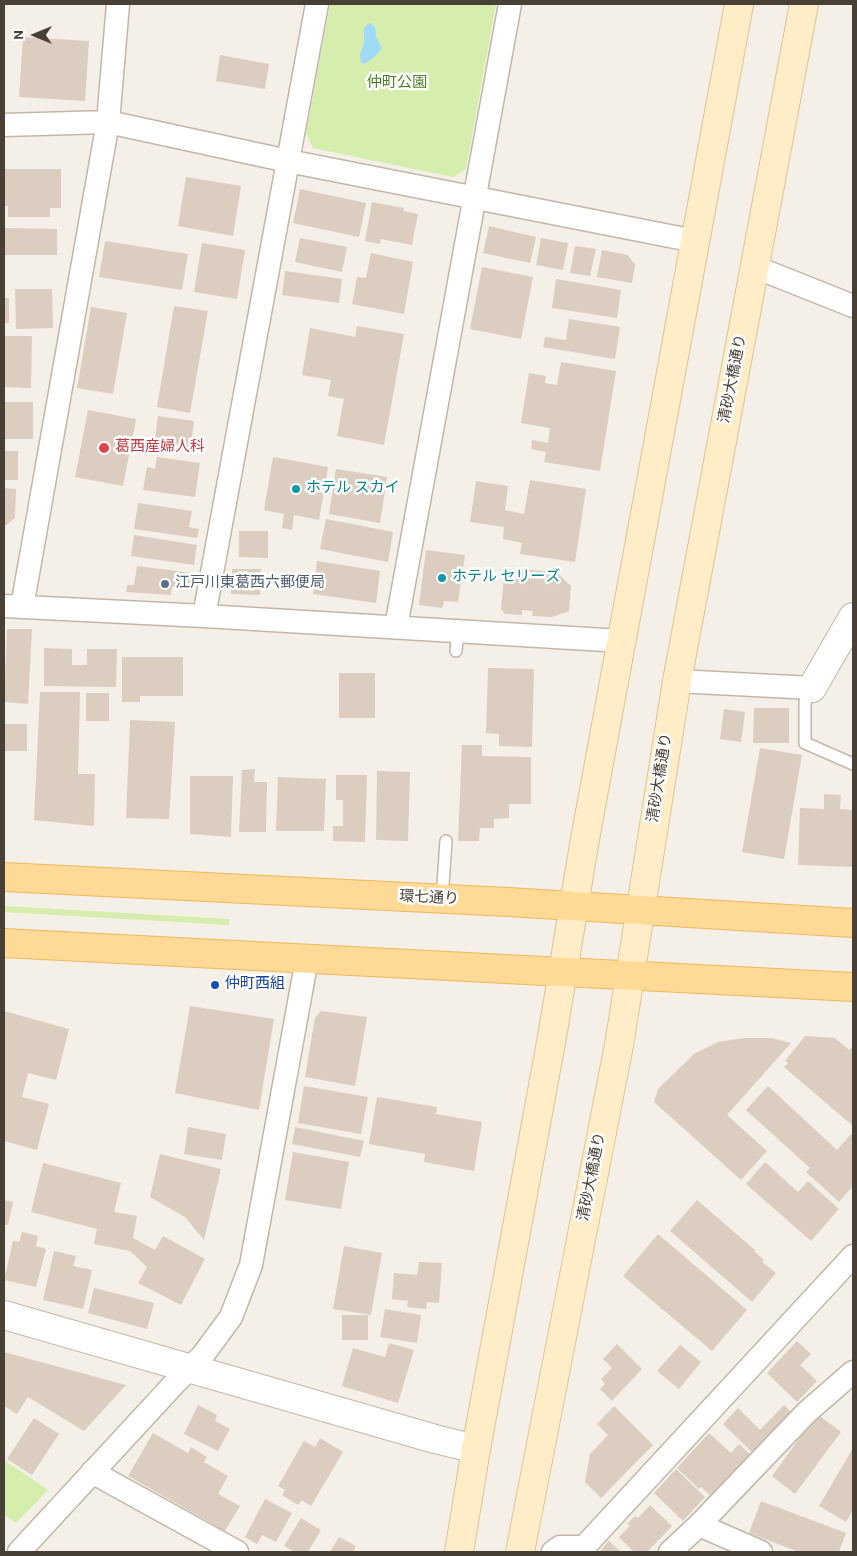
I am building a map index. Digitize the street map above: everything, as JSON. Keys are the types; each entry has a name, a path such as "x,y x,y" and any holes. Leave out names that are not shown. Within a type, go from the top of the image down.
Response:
{"main road":[{"path":"459,1552 476,1448 552,1037 573,907 739,4"},
{"name":"清砂大橋通り","path":"520,1552 619,1045 677,681 804,4"},
{"name":"環七通り","path":"4,877 853,923"},
{"path":"4,943 853,987"}],"street":[{"path":"118,4 108,122 13,607 396,628 457,641 622,641"},
{"path":"204,616 317,4"},
{"path":"396,628 510,4"},
{"path":"4,125 108,122 288,160 695,240"},
{"path":"755,268 853,306"},
{"path":"677,681 812,688 853,618"},
{"path":"19,1552 92,1472 203,1356 231,1317 251,1264 302,996 307,959"},
{"path":"553,1552 560,1548 584,1547 853,1256"},
{"path":"4,1315 435,1439 476,1448"},
{"path":"670,1552 700,1525 807,1412 853,1372"},
{"path":"92,1472 212,1546 237,1552"},
{"path":"700,1525 761,1552"}],"lane":[{"path":"812,688 805,702 805,743 853,764"},
{"path":"442,900 446,841"}],"green space":[{"name":"仲町公園","path":"330,4 496,4 466,169 453,177 313,148 306,133"},
{"path":"4,906 229,919 229,925 4,912"},
{"path":"4,1460 48,1490 16,1523 4,1515"}],"water":[{"path":"370,23 375,27 376,36 381,47 380,51 372,59 366,63 361,63 360,55 364,43 364,28"}],"building":[{"path":"23,37 89,41 85,101 19,97"},
{"path":"220,55 269,64 265,89 216,81"},
{"path":"4,169 61,169 61,208 50,208 50,217 8,217 8,206 4,206"},
{"path":"186,177 241,186 233,236 178,226"},
{"path":"300,189 366,203 359,237 293,223"},
{"path":"372,202 404,208 403,211 418,214 412,245 381,239 380,244 365,241"},
{"path":"489,226 536,237 530,263 483,253"},
{"path":"4,228 57,229 57,255 4,255"},
{"path":"300,238 347,247 342,272 295,262"},
{"path":"541,238 568,243 563,270 536,265"},
{"path":"105,241 188,254 182,290 99,277"},
{"path":"202,243 245,250 237,299 194,292"},
{"path":"575,246 596,249 590,276 570,273"},
{"path":"602,250 628,255 635,265 632,283 597,277"},
{"path":"371,253 413,262 404,314 352,304 357,277 366,278"},
{"path":"482,267 533,277 521,339 470,329"},
{"path":"285,271 342,279 339,303 282,295"},
{"path":"556,279 621,290 617,318 552,308"},
{"path":"15,289 52,289 53,328 16,329"},
{"path":"4,298 9,298 9,323 4,323"},
{"path":"174,306 208,311 190,413 157,407"},
{"path":"91,307 127,313 113,394 77,388"},
{"path":"569,319 620,327 615,359 543,347 545,337 566,340"},
{"path":"357,326 404,334 384,445 337,436 344,399 328,396 331,380 302,375 310,328 355,337"},
{"path":"4,336 32,336 31,388 4,387"},
{"path":"561,362 616,371 600,471 544,462 546,452 531,449 532,440 548,443 550,428 521,423 529,373 546,376 545,383 557,385"},
{"path":"4,402 33,402 33,439 4,439"},
{"path":"88,410 136,419 123,486 75,477"},
{"path":"158,416 194,421 190,452 154,447"},
{"path":"4,451 18,451 18,480 4,480"},
{"path":"157,457 200,463 195,497 143,490 147,467 155,469"},
{"name":"ホテル スカイ","path":"273,457 328,467 319,520 294,515 292,530 282,528 284,514 264,510"},
{"path":"336,469 387,477 380,523 329,514"},
{"path":"530,480 586,489 575,562 520,554 522,543 503,539 504,527 470,522 476,481 508,486 505,510 524,514"},
{"path":"4,488 16,489 15,518 4,527"},
{"path":"138,503 192,511 189,527 199,529 197,538 134,529"},
{"path":"326,519 393,532 388,562 320,549"},
{"path":"239,531 268,531 268,558 239,557"},
{"path":"134,535 197,545 194,565 131,556"},
{"name":"ホテル セリーズ","path":"426,550 465,555 458,602 444,601 442,608 419,605"},
{"path":"317,561 380,571 376,603 313,594"},
{"path":"137,566 192,573 189,588 172,587 171,595 126,592 127,585 134,585"},
{"path":"232,569 261,569 260,595 231,594"},
{"path":"519,569 556,572 571,586 569,611 552,617 532,616 533,611 522,610 522,615 505,614 501,609 504,577 518,578"},
{"path":"7,629 32,629 28,704 4,702"},
{"path":"44,648 72,649 72,665 87,665 87,649 117,649 116,687 44,686"},
{"path":"122,657 183,657 183,696 140,696 140,702 122,702"},
{"path":"488,668 534,669 532,747 499,746 499,734 486,733"},
{"path":"339,673 375,673 375,718 339,718"},
{"path":"40,692 80,692 78,774 95,774 94,826 34,820"},
{"path":"86,693 109,693 109,721 86,721"},
{"path":"754,708 789,708 789,743 753,743"},
{"path":"724,709 745,712 741,742 720,739"},
{"path":"130,720 175,722 169,819 126,818"},
{"path":"5,724 27,724 27,751 5,751"},
{"path":"462,745 482,745 482,756 531,757 531,804 509,804 509,818 494,819 494,828 480,828 479,841 458,841"},
{"path":"760,748 802,755 784,859 742,852"},
{"path":"255,769 254,782 267,782 266,832 239,832 242,770"},
{"path":"377,771 410,772 408,841 376,840"},
{"path":"336,775 367,775 365,842 333,841 333,826 343,826 343,800 336,800"},
{"path":"190,776 233,776 231,837 190,834"},
{"path":"278,777 326,779 324,831 276,831"},
{"path":"824,794 841,795 840,809 853,810 853,867 798,865 800,808 824,809"},
{"path":"190,1006 274,1019 259,1110 175,1093"},
{"path":"4,1011 69,1029 56,1080 28,1073 22,1097 49,1104 37,1150 4,1141"},
{"path":"321,1011 367,1017 355,1086 305,1077 315,1018"},
{"path":"805,1036 835,1038 849,1050 853,1049 853,1126 784,1067 788,1063 785,1061"},
{"path":"744,1038 771,1038 791,1043 727,1115 767,1151 741,1180 654,1102 658,1089 694,1054 718,1042"},
{"path":"304,1086 368,1097 361,1134 298,1123"},
{"path":"768,1086 837,1150 851,1134 853,1136 853,1186 839,1202 806,1172 810,1168 746,1110"},
{"path":"377,1097 437,1107 436,1114 482,1122 474,1171 424,1162 425,1154 369,1144"},
{"path":"188,1127 226,1134 222,1160 184,1154"},
{"path":"295,1127 364,1141 360,1157 292,1144"},
{"path":"293,1152 349,1162 341,1209 285,1200"},
{"path":"160,1154 221,1169 204,1240 185,1217 150,1197"},
{"path":"765,1162 798,1192 808,1181 839,1209 811,1241 746,1184"},
{"path":"43,1163 121,1183 114,1212 137,1216 133,1238 155,1250 163,1236 205,1259 181,1305 138,1283 147,1267 130,1251 94,1244 97,1229 31,1212"},
{"path":"4,1200 13,1202 8,1225 4,1224"},
{"path":"697,1200 755,1250 764,1260 762,1262 776,1273 752,1302 670,1231"},
{"path":"22,1232 38,1236 36,1246 46,1249 36,1287 4,1280 13,1241 19,1242"},
{"path":"658,1234 747,1310 712,1351 623,1276"},
{"path":"344,1246 382,1253 371,1315 333,1309"},
{"path":"54,1251 76,1256 73,1266 92,1270 83,1309 43,1300"},
{"path":"419,1262 442,1263 439,1303 427,1302 426,1309 407,1307 408,1301 392,1299 394,1273 417,1275"},
{"path":"94,1288 154,1303 147,1329 88,1313"},
{"path":"385,1309 421,1315 417,1343 380,1337"},
{"path":"342,1315 368,1315 368,1340 342,1340"},
{"path":"797,1341 811,1354 800,1365 817,1381 797,1402 767,1373"},
{"path":"389,1343 414,1350 398,1403 342,1386 353,1348 385,1357"},
{"path":"617,1344 642,1369 612,1401 600,1389 605,1384 601,1379 612,1368 603,1359"},
{"path":"680,1345 701,1362 679,1389 657,1371"},
{"path":"4,1352 126,1385 84,1431 28,1397 17,1414 4,1406"},
{"path":"198,1405 217,1415 215,1421 230,1429 218,1451 184,1434"},
{"path":"784,1405 794,1415 756,1456 723,1424 738,1408 760,1430"},
{"path":"614,1406 653,1445 601,1498 585,1482 590,1454 608,1435 597,1424"},
{"path":"817,1414 841,1432 795,1494 772,1476"},
{"path":"34,1418 59,1434 32,1475 7,1459"},
{"path":"153,1433 188,1453 191,1447 207,1457 204,1462 228,1476 218,1494 240,1506 225,1531 128,1476"},
{"path":"709,1433 731,1453 739,1444 753,1457 714,1499 701,1487 699,1489 677,1468"},
{"path":"320,1438 343,1452 311,1506 302,1500 298,1505 282,1495 285,1490 278,1486 304,1441 315,1447"},
{"path":"853,1448 853,1510 846,1522 819,1506"},
{"path":"676,1469 705,1497 683,1521 654,1493"},
{"path":"265,1499 292,1513 276,1542 262,1535 257,1544 245,1537"},
{"path":"761,1501 846,1533 839,1552 799,1552 749,1533"},
{"path":"650,1505 672,1526 647,1552 634,1552 619,1537 630,1526 627,1524 635,1516 638,1518"},
{"path":"301,1518 321,1530 308,1552 295,1552 284,1546"},
{"path":"339,1537 356,1546 353,1552 330,1552"},
{"path":"609,1541 621,1552 599,1552"}],"place":[{"name":"葛西産婦人科","path":"104,448"},
{"name":"ホテル スカイ","path":"296,489"},
{"name":"ホテル セリーズ","path":"442,578"},
{"name":"江戸川東葛西六郵便局","path":"165,584"},
{"name":"仲町西組","path":"215,985"}]}
